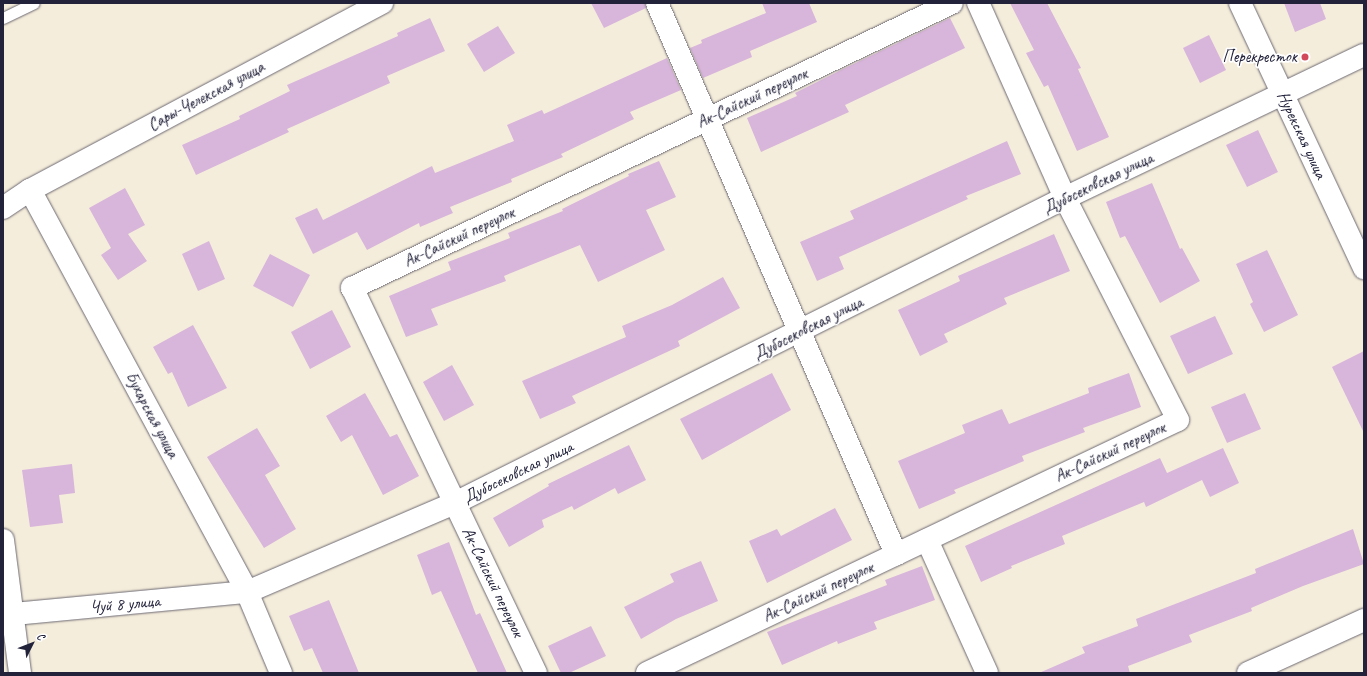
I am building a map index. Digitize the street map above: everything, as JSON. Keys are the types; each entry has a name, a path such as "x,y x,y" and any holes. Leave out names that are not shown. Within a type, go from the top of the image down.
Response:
{"street":[{"name":"Сары-Челекская улица","path":"30,190 382,3"},
{"path":"657,3 709,118 896,554"},
{"name":"Ак-Сайский переулок","path":"536,673 352,288 952,3"},
{"name":"Ак-Сайский переулок","path":"647,673 1178,420 1066,198 978,3"},
{"name":"Нурекская улица","path":"1240,3 1364,268"},
{"name":"Дубосековская улица","path":"248,592 455,503 801,332 1066,198 1364,55"},
{"path":"3,208 30,190"},
{"name":"Бухарская улица","path":"30,190 248,592 281,673"},
{"path":"3,540 9,615 20,673"},
{"path":"927,540 986,673"},
{"name":"Чуй 8 улица","path":"9,615 248,592"},
{"path":"1248,673 1364,620"}],"lane":[{"path":"3,18 34,3"}],"building":[{"path":"591,3 645,3 646,8 604,28"},
{"path":"762,3 809,3 817,22 750,51 752,57 703,78 690,48 702,43 701,40 766,13"},
{"path":"1010,3 1047,3 1081,68 1078,69 1109,137 1077,151 1048,85 1044,87 1026,53 1034,50"},
{"path":"1284,3 1320,3 1326,19 1295,32"},
{"path":"430,18 445,51 387,76 390,83 287,129 289,132 196,175 182,145 240,119 239,116 290,91 287,85 398,36 397,33"},
{"path":"950,18 965,48 845,105 849,112 761,152 747,118 797,96 795,93"},
{"path":"498,26 515,53 484,72 467,44"},
{"path":"1209,35 1226,70 1200,83 1183,48"},
{"path":"667,58 681,90 630,112 634,119 561,154 563,157 511,179 512,182 450,207 453,213 420,227 419,223 367,250 357,232 313,254 295,218 317,208 323,220 432,166 435,173 514,141 507,125 542,110 544,114"},
{"path":"1258,130 1278,172 1247,187 1226,145"},
{"path":"1007,141 1021,174 966,196 968,199 839,257 844,269 817,281 800,242 854,219 850,211"},
{"path":"659,161 676,197 646,210 665,250 598,282 580,245 504,276 506,281 431,309 438,325 406,337 389,296 451,270 448,262 510,238 508,233 563,211 562,209 629,176 628,174"},
{"path":"1152,183 1180,249 1182,248 1200,281 1160,303 1125,236 1120,238 1106,202"},
{"path":"125,188 145,225 128,234 147,261 118,280 101,255 111,248 89,208"},
{"path":"1054,234 1070,271 1004,298 1007,304 944,334 948,342 920,356 898,310 960,281 958,276"},
{"path":"209,241 225,279 198,291 182,254"},
{"path":"1267,250 1298,315 1264,332 1250,304 1253,302 1236,264"},
{"path":"270,254 310,275 293,307 253,286"},
{"path":"723,277 740,308 678,341 680,346 572,396 576,403 540,419 522,381 626,337 622,326 672,305"},
{"path":"332,310 351,347 310,369 291,332"},
{"path":"1215,316 1233,354 1188,374 1170,336"},
{"path":"193,325 227,388 188,407 172,372 168,374 153,347"},
{"path":"1364,351 1364,433 1332,367"},
{"path":"452,365 474,405 444,421 423,382"},
{"path":"772,373 791,410 702,460 680,419"},
{"path":"1129,373 1141,407 1083,428 1085,432 1022,456 1024,461 954,490 956,493 919,509 898,461 965,433 962,425 1002,409 1009,424 1089,393 1088,388"},
{"path":"365,393 390,437 397,434 419,476 383,495 352,435 341,442 326,416"},
{"path":"1245,393 1261,429 1227,443 1211,407"},
{"path":"257,428 280,466 265,475 296,529 264,548 207,457"},
{"path":"629,445 646,480 618,494 615,488 574,510 572,506 542,520 544,527 509,547 493,518 549,486 548,484"},
{"path":"1223,448 1239,483 1210,497 1202,480 1146,507 1144,502 1062,536 1065,544 1011,566 1012,568 981,582 965,546 1160,458 1167,473"},
{"path":"72,464 75,493 59,495 63,523 30,527 22,470"},
{"path":"835,508 852,540 767,583 749,541 777,529 781,536"},
{"path":"1353,529 1364,564 1303,586 1251,608 1252,611 1189,635 1192,642 1128,666 1130,673 1039,673 1085,653 1082,647 1138,626 1136,619 1256,573 1255,569"},
{"path":"449,542 476,615 480,613 507,673 478,673 441,591 432,595 417,555"},
{"path":"701,561 718,601 676,619 641,639 624,607 674,582 670,574"},
{"path":"922,566 935,600 874,622 877,629 838,644 837,641 782,665 767,632 887,585 885,580"},
{"path":"329,600 359,673 323,673 312,648 304,651 289,616"},
{"path":"591,626 606,656 569,673 561,673 548,646"}],"place":[{"name":"Перекресток","path":"1305,57"}]}
